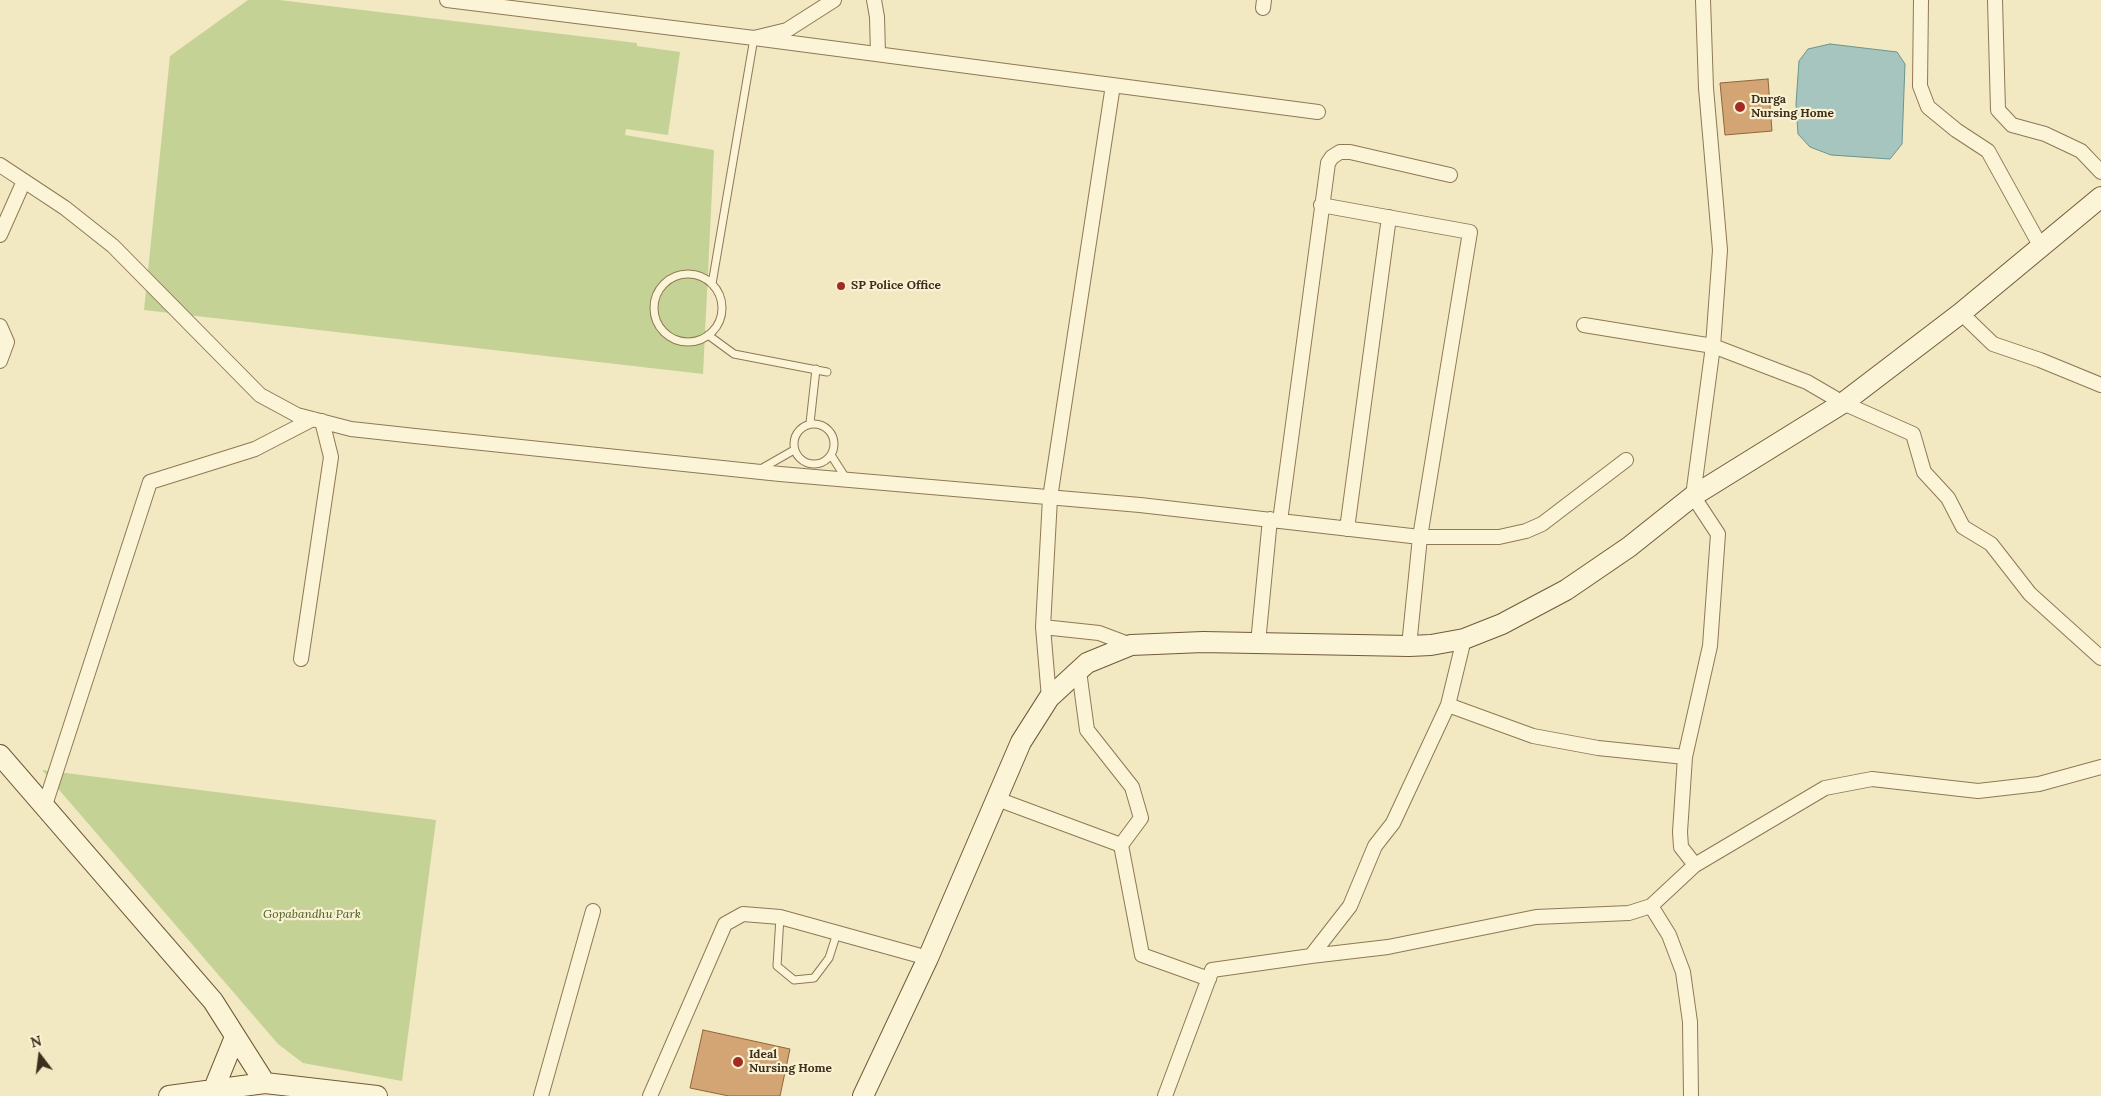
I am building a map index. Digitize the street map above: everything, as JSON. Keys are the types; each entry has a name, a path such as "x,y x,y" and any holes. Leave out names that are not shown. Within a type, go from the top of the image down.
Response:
{"main road":[{"path":"863,1096 928,958 1021,742 1049,698 1087,663 1131,645 1202,642 1410,646 1464,638 1502,624 1566,590 1629,548 1693,496 1843,403 1961,313 2101,197"},
{"path":"0,755 213,1001 264,1090"},
{"path":"213,1094 235,1037"},
{"path":"169,1096 264,1090 377,1096"}],"street":[{"path":"447,0 470,1 1318,112"},
{"path":"754,38 787,30 834,0"},
{"path":"874,0 877,17 878,54"},
{"path":"1695,865 1681,847 1680,832 1685,757 1710,646 1718,534 1693,496 1714,346 1720,250 1706,88 1703,0"},
{"path":"1922,0 1920,86 1928,107 1956,130 1988,151 2041,247"},
{"path":"1995,0 1998,110 2012,125 2045,134 2081,151 2101,172"},
{"path":"1049,698 1043,627 1050,498 1113,85"},
{"path":"1258,643 1328,163 1332,157 1340,152 1350,152 1450,175"},
{"path":"0,164 65,208 113,246 260,395 297,415 351,429 757,472 1050,498 1140,504 1420,536 1499,537 1526,531 1542,524 1626,460"},
{"path":"0,235 24,181"},
{"path":"1321,205 1470,232 1420,536 1410,646"},
{"path":"1346,529 1390,217"},
{"path":"1961,313 1993,344 2040,360 2101,385"},
{"path":"1584,325 1714,346 1807,382 1843,403 1914,434 1924,472 1948,498 1963,526 1991,544 2030,594 2101,658"},
{"path":"0,326 7,342 0,362"},
{"path":"301,659 331,456 317,420"},
{"path":"45,805 150,482 254,449 317,420"},
{"path":"1043,627 1099,633 1131,645"},
{"path":"1311,956 1350,906 1375,846 1393,823 1448,705 1464,638"},
{"path":"1079,670 1087,730 1132,787 1141,818 1121,845 1142,956 1209,978"},
{"path":"1448,705 1533,736 1598,748 1685,757"},
{"path":"1165,1096 1212,970 1388,947 1536,917 1629,912 1651,906 1695,865 1824,788 1872,779 1978,791 2039,784 2101,767"},
{"path":"997,798 1121,845"},
{"path":"1651,906 1669,935 1683,972 1690,1022 1692,1096"},
{"path":"541,1096 593,911"},
{"path":"650,1096 725,924 743,914 780,917 928,958"}],"lane":[{"path":"712,284 754,38"},
{"path":"683,275 704,278 712,284 719,293 722,304 721,316 716,327 708,335 698,340 686,342 675,339 665,333 658,324 655,303 664,284 683,275"},
{"path":"708,335 734,354 827,372"},
{"path":"810,423 816,370"},
{"path":"810,423 824,426 833,436 834,450 831,455 820,463 807,463 797,456 794,450 794,436 798,430 810,423"},
{"path":"757,472 794,450"},
{"path":"831,455 847,480"},
{"path":"780,917 777,966 794,980 814,978 829,958 837,932"}],"green space":[{"path":"248,0 279,0 637,43 637,46 680,52 668,135 626,129 625,135 714,150 703,374 144,310 170,56"},
{"name":"Gopabandhu Park","path":"42,770 436,820 402,1081 303,1063 278,1044"}],"water":[{"path":"1830,44 1897,52 1905,64 1902,144 1890,159 1831,155 1810,147 1798,134 1796,104 1799,61 1808,49"}],"building":[{"path":"1768,79 1772,131 1725,135 1720,83"},
{"path":"703,1030 790,1049 780,1096 729,1096 690,1088"}],"place":[{"name":"Durga Nursing Home","path":"1740,107"},
{"name":"SP Police Office","path":"841,286"},
{"name":"Ideal Nursing Home","path":"738,1062"}]}
